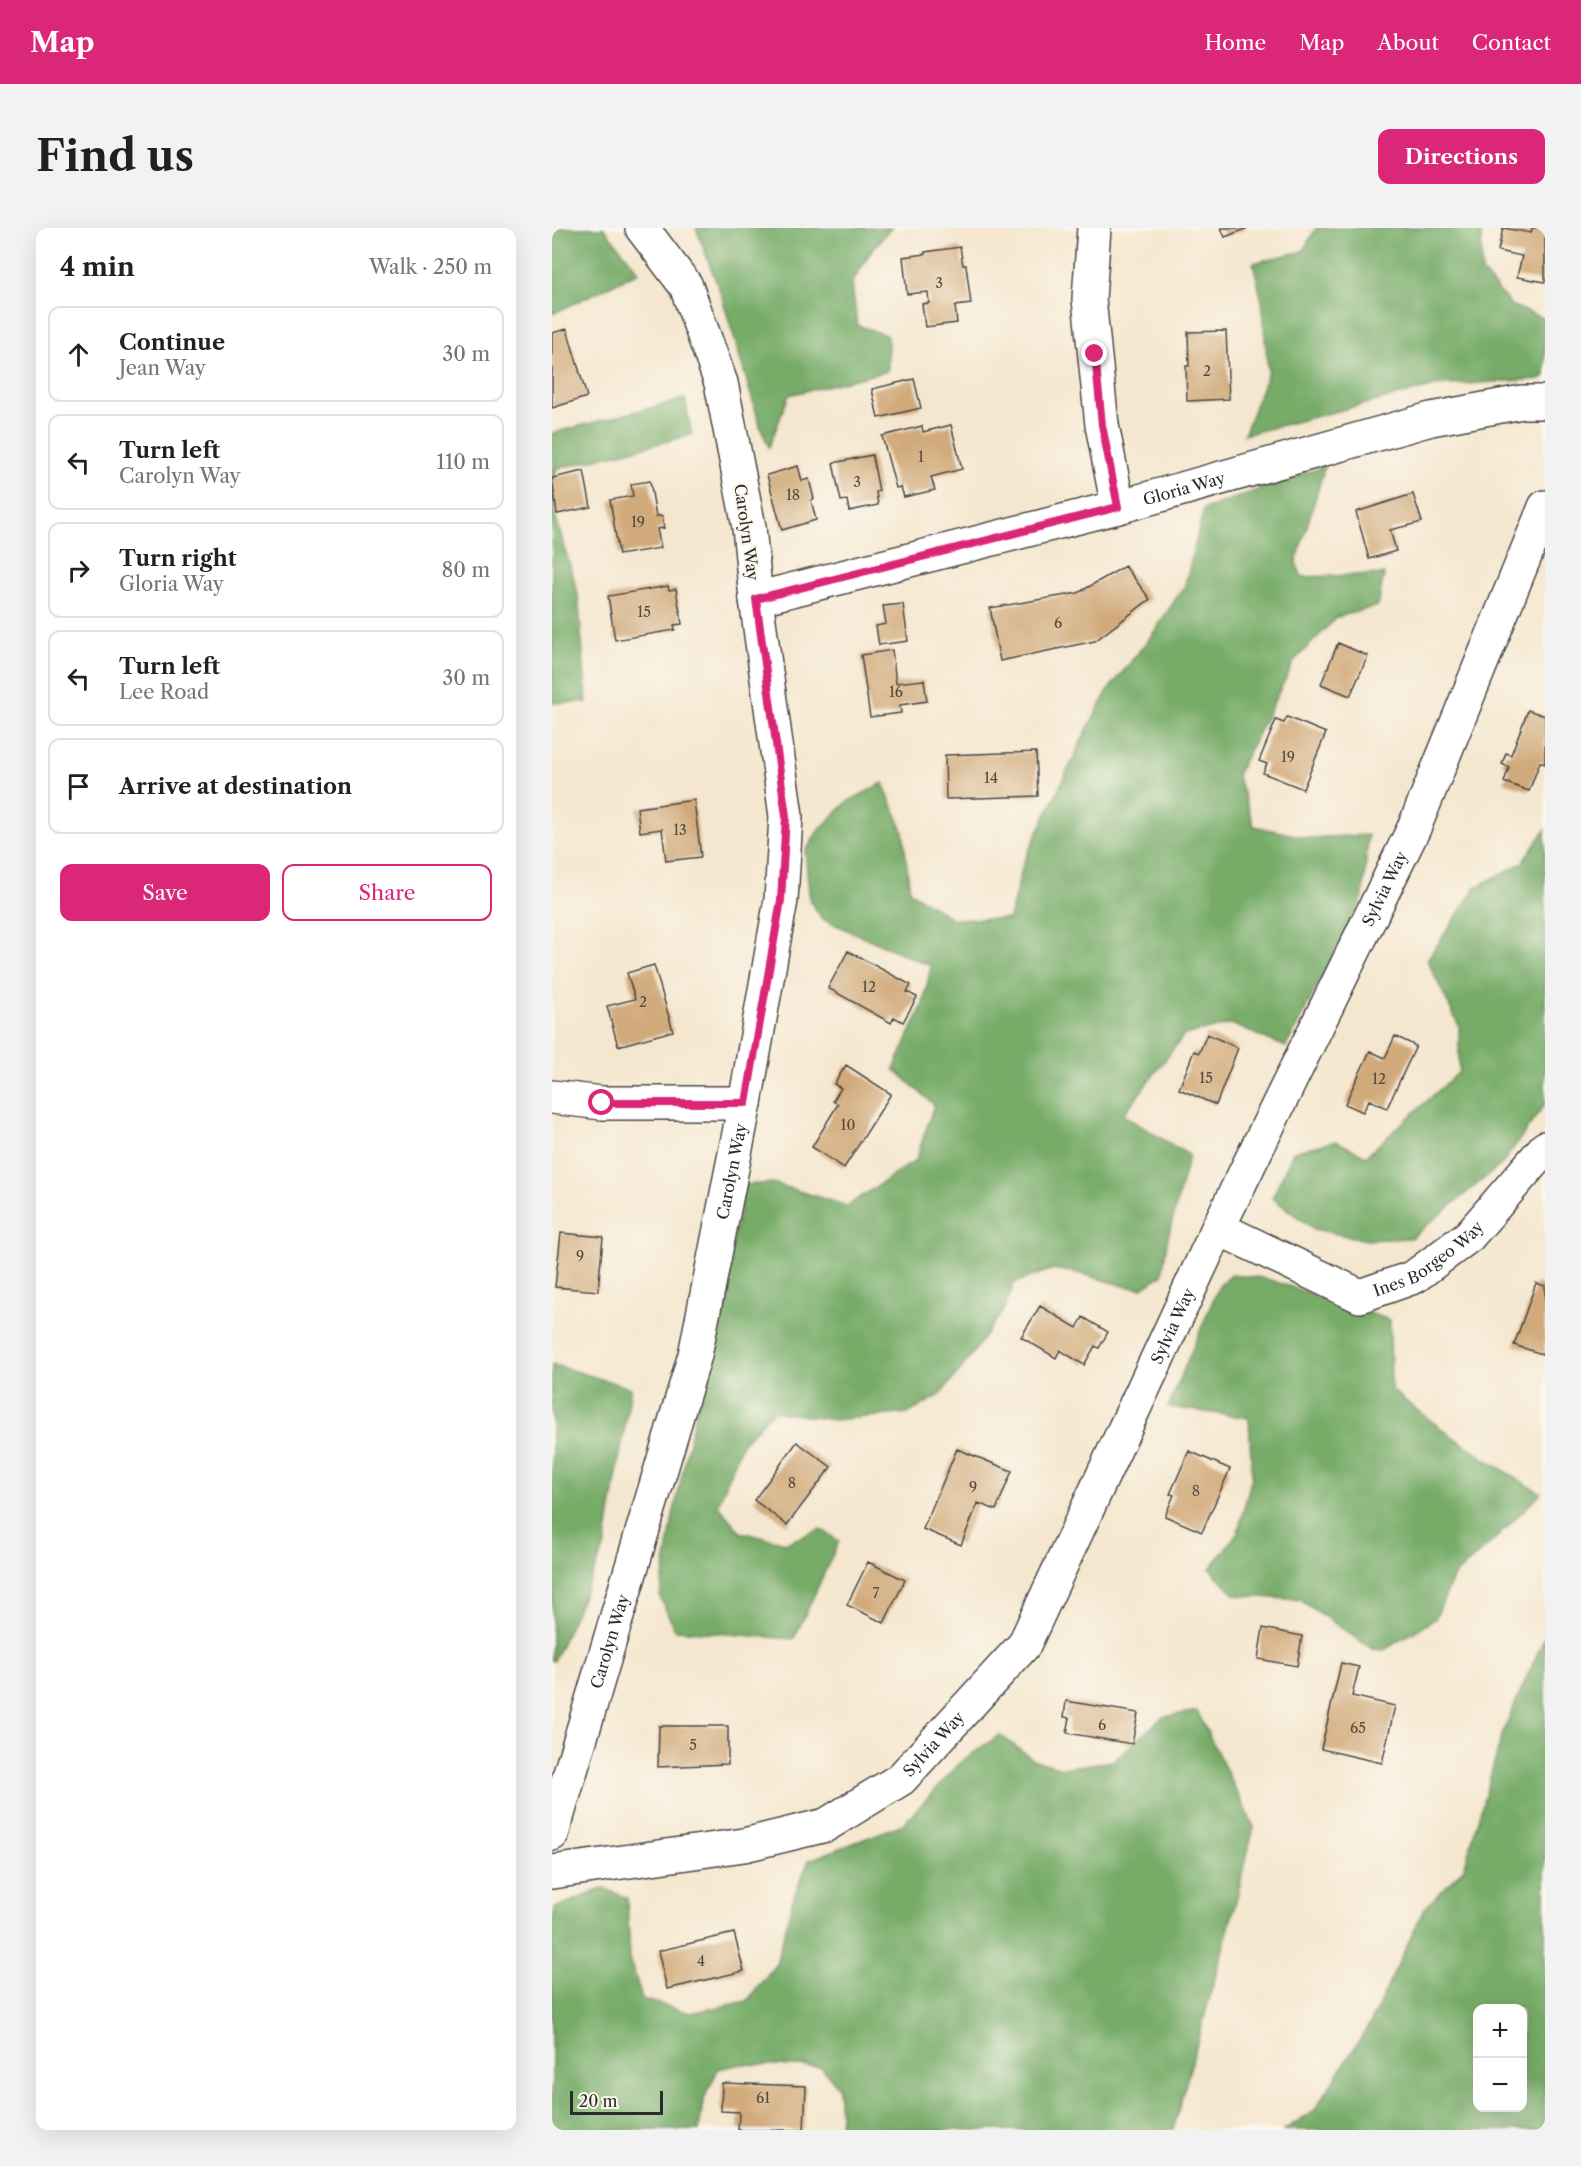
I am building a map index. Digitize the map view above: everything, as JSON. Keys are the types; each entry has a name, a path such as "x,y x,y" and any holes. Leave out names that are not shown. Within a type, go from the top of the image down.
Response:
{"street":[{"name":"Carolyn Way","path":"552,1834 695,1355 746,1103 781,900 786,816 756,599 749,527 721,383 686,286 642,228"},
{"path":"1094,228 1089,299 1102,425 1118,507"},
{"name":"Gloria Way","path":"756,599 1118,507 1431,419 1522,402 1545,402"},
{"name":"Sylvia Way","path":"552,1872 744,1845 826,1825 901,1779 1024,1645 1218,1228 1414,828 1545,507"},
{"path":"552,1097 602,1103 746,1103"},
{"name":"Ines Borgeo Way","path":"1218,1228 1360,1296 1414,1277 1470,1236 1545,1148"}],"green space":[{"path":"552,228 604,228 639,272 552,314"},
{"path":"696,228 891,228 871,251 852,283 857,325 888,336 888,371 789,395 769,447 761,429 722,297"},
{"path":"1316,228 1481,228 1482,272 1511,305 1545,319 1545,376 1540,379 1435,386 1244,435 1268,372 1262,301 1253,263 1303,251"},
{"path":"685,399 692,435 556,469 554,511 578,594 587,702 552,703 552,433"},
{"path":"1325,466 1296,563 1302,577 1384,574 1378,606 1337,617 1295,660 1237,775 1254,826 1307,838 1368,835 1363,897 1286,1047 1231,1024 1184,1035 1123,1115 1189,1155 1168,1237 1162,1275 1142,1288 1128,1287 1078,1273 1053,1269 1014,1283 1005,1308 962,1368 939,1396 909,1413 833,1420 773,1411 742,1444 718,1505 740,1532 786,1543 821,1529 839,1541 794,1639 675,1630 660,1597 673,1516 745,1185 773,1183 847,1206 916,1160 934,1105 894,1069 923,1004 931,966 822,919 810,901 805,852 818,831 847,802 883,783 903,831 910,892 953,919 1009,919 1024,861 1107,692 1152,635 1185,585 1204,509"},
{"path":"1545,830 1545,1104 1502,1164 1411,1238 1366,1240 1314,1229 1272,1198 1293,1152 1336,1141 1366,1156 1459,1072 1459,1026 1427,960 1476,887 1522,863"},
{"path":"1231,1275 1264,1278 1390,1320 1391,1389 1464,1444 1541,1493 1454,1576 1435,1619 1384,1650 1372,1649 1300,1600 1235,1595 1210,1569 1238,1532 1252,1477 1249,1418 1168,1407 1219,1286"},
{"path":"552,1364 631,1388 605,1546 554,1661 552,1661"},
{"path":"1545,1636 1545,2130 1284,2130 1314,2111 1370,2024 1424,1909 1464,1868 1504,1729"},
{"path":"1197,1711 1254,1827 1234,1909 1173,2130 841,2130 838,2087 821,2067 742,2064 718,2069 703,2102 699,2130 552,2130 552,1924 555,1908 604,1888 627,1898 630,1958 642,1999 691,2013 747,2001 776,1964 794,1896 809,1860 903,1824 963,1760 1000,1735 1034,1760 1062,1768 1113,1761 1163,1717"}],"building":[{"path":"1221,228 1248,228 1225,237"},
{"path":"1503,228 1531,233 1532,228 1545,228 1545,282 1517,277 1522,256 1498,251"},
{"path":"960,247 963,265 966,265 971,304 955,306 957,323 925,327 922,304 929,303 928,292 907,294 903,257"},
{"path":"567,329 587,397 552,408 552,333"},
{"path":"1226,331 1229,399 1187,401 1188,332"},
{"path":"914,379 921,408 878,418 872,389"},
{"path":"951,425 962,469 931,477 935,490 904,497 901,487 896,488 882,436 922,426 923,432"},
{"path":"872,455 879,491 876,492 878,505 849,511 847,500 841,501 833,463"},
{"path":"798,466 802,481 809,479 816,520 782,530 767,475"},
{"path":"584,471 591,507 557,514 552,478"},
{"path":"650,481 656,516 662,516 664,528 657,529 661,548 619,555 610,500 633,496 631,484"},
{"path":"1413,494 1422,522 1390,530 1396,551 1369,559 1356,512"},
{"path":"1125,566 1150,599 1095,641 1000,661 990,608 1078,593"},
{"path":"668,586 669,590 676,589 682,624 674,625 675,630 615,640 608,596"},
{"path":"903,604 908,641 879,645 876,626 886,624 883,606"},
{"path":"1338,643 1368,656 1350,696 1321,684"},
{"path":"892,650 896,683 924,680 927,701 900,705 901,713 870,717 861,655"},
{"path":"1528,710 1545,716 1545,764 1540,762 1529,791 1504,782 1509,767 1502,764 1506,753 1511,755"},
{"path":"1287,717 1326,733 1303,789 1263,773 1267,764 1259,761 1276,720 1284,723"},
{"path":"1036,752 1038,796 946,799 945,755"},
{"path":"694,800 701,857 666,861 662,829 640,832 637,808"},
{"path":"848,951 911,985 907,992 917,997 903,1022 894,1017 891,1023 828,988"},
{"path":"654,965 673,1031 618,1046 607,1006 635,999 627,973"},
{"path":"1207,1034 1238,1048 1216,1105 1179,1089 1194,1051 1199,1053"},
{"path":"1395,1036 1416,1046 1387,1108 1369,1100 1363,1112 1345,1104 1370,1051 1385,1058"},
{"path":"846,1065 891,1094 844,1168 812,1147 838,1104 833,1101 841,1088 834,1084"},
{"path":"561,1233 603,1237 598,1291 555,1287"},
{"path":"1536,1283 1545,1286 1545,1355 1514,1345"},
{"path":"1040,1306 1077,1328 1083,1317 1108,1332 1099,1348 1095,1346 1084,1365 1060,1350 1056,1358 1021,1337"},
{"path":"797,1442 831,1467 787,1525 754,1500"},
{"path":"957,1449 1012,1471 996,1510 978,1503 961,1545 923,1529"},
{"path":"1189,1451 1230,1469 1202,1532 1165,1516 1174,1495 1170,1494"},
{"path":"868,1562 905,1580 884,1623 847,1605"},
{"path":"1263,1628 1302,1636 1297,1666 1258,1659"},
{"path":"1341,1663 1359,1667 1352,1696 1395,1706 1382,1763 1321,1749"},
{"path":"1066,1701 1138,1713 1132,1744 1067,1733 1070,1718 1064,1717"},
{"path":"659,1726 728,1726 728,1764 658,1767"},
{"path":"734,1933 744,1971 667,1989 658,1951"},
{"path":"722,2083 806,2086 804,2130 738,2130 739,2112 721,2111"}],"route":[{"path":"602,1103 746,1103 781,900 786,816 756,599 1118,507 1102,425 1095,354"}]}
